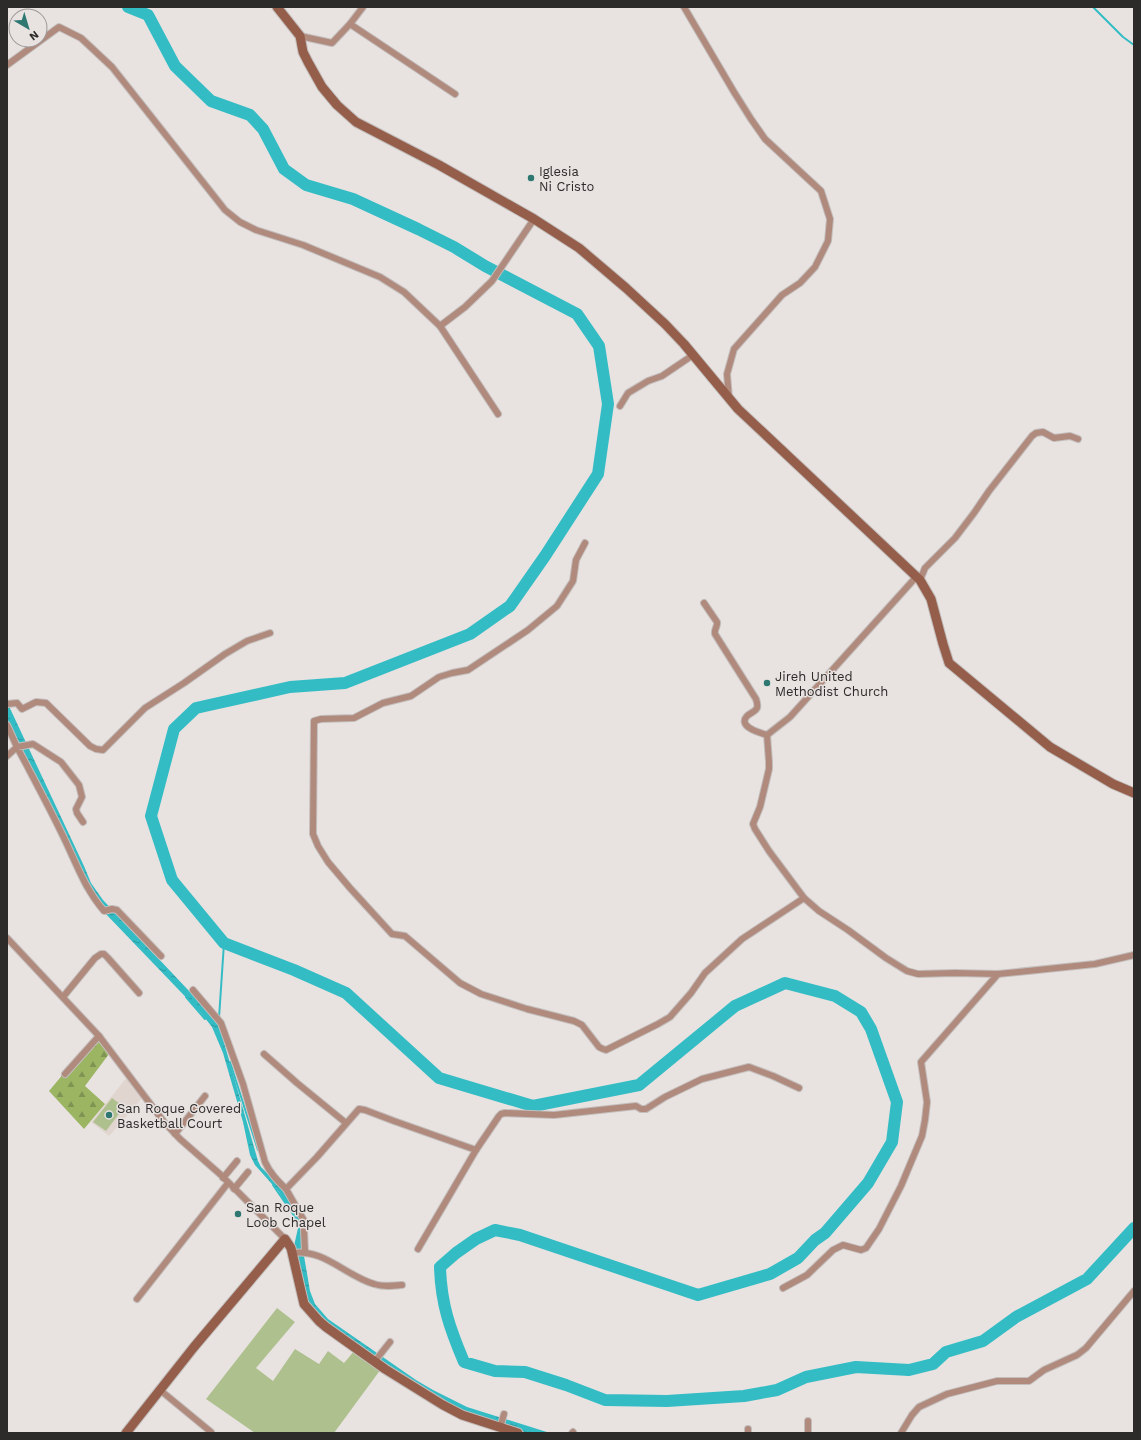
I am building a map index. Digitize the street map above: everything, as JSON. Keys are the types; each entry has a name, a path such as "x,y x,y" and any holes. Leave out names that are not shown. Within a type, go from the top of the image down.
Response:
{"street":[{"path":"277,7 300,36 303,52 322,87 337,105 356,122 439,165 534,219 579,248 626,288 665,324 738,409 918,578 931,599 949,663 1050,747 1114,784 1134,793"},
{"path":"300,36 332,43 350,24 363,7"},
{"path":"684,7 734,92 765,139 821,191 830,219 828,241 815,267 800,283 782,296 734,349 727,374 729,398"},
{"path":"350,24 455,94"},
{"path":"7,65 59,27 82,38 112,67 225,210 234,218 256,230 285,238 380,277 404,292 440,326 498,414"},
{"path":"440,326 465,307 492,281 534,219"},
{"path":"620,406 628,393 648,380 662,376 693,355"},
{"path":"767,735 790,717 918,578 925,568 955,538 1032,436 1036,433 1043,432 1054,438 1070,436 1078,439"},
{"path":"585,543 576,560 573,581 556,606 528,630 468,670 439,677 411,696 383,703 354,718 321,719 314,721 313,834 318,846 328,862 392,934 405,936 460,983 481,994 527,1009 574,1021 582,1025 598,1047 603,1050 606,1050 670,1017 691,993 705,973 742,939 804,898"},
{"path":"704,603 717,622 718,625 714,631 715,634 756,699 758,707 745,719 745,723 749,729 767,735"},
{"path":"7,704 17,703 22,709 36,702 46,703 90,746 103,750 145,708 225,654 247,641 270,633"},
{"path":"7,725 21,746 88,890 104,911 117,910 161,956"},
{"path":"767,735 770,762 769,769 760,807 753,824 769,851 804,898 819,911 907,971 918,974 998,974 1095,964 1134,955"},
{"path":"7,756 21,746 33,744 61,762 79,785 82,797 76,809 83,822"},
{"path":"7,938 99,1036 164,1122 175,1134 285,1238 293,1253 304,1304 319,1321 377,1358 418,1390 443,1405 462,1414 518,1433"},
{"path":"63,997 95,958 101,954 104,954 108,958 139,993"},
{"path":"783,1288 807,1275 834,1250 843,1245 861,1250 866,1248 879,1228 900,1186 922,1136 927,1102 921,1062 998,974"},
{"path":"192,990 221,1023 243,1084 268,1171 286,1189 306,1224 304,1229 304,1252"},
{"path":"65,1074 99,1036"},
{"path":"264,1054 346,1123"},
{"path":"418,1249 476,1150 501,1114 554,1114 636,1106 641,1109 646,1109 665,1097 702,1079 749,1067 799,1088"},
{"path":"175,1134 205,1096"},
{"path":"286,1189 317,1157 359,1109 476,1150"},
{"path":"223,1178 237,1161"},
{"path":"234,1189 248,1172"},
{"path":"137,1299 228,1183"},
{"path":"126,1433 194,1347 285,1238"},
{"path":"293,1253 304,1252 316,1255 373,1284 386,1287 402,1285"},
{"path":"901,1433 912,1415 919,1407 947,1394 997,1381 1029,1381 1044,1370 1077,1355 1086,1348 1134,1291"},
{"path":"377,1358 390,1342"},
{"path":"160,1390 211,1432"},
{"path":"501,1426 504,1414"},
{"path":"808,1421 808,1433"}],"shaded area":[{"path":"127,1077 143,1097 109,1136 91,1122"}],"green space":[{"path":"95,1036 109,1054 85,1086 105,1104 84,1129 49,1091"},
{"name":"San Roque Covered Basketball Court","path":"112,1098 124,1107 106,1131 93,1122"},
{"path":"277,1308 295,1322 256,1368 273,1381 295,1349 319,1364 328,1351 344,1363 355,1350 381,1369 334,1433 255,1433 206,1399"}],"water":[{"path":"7,702 91,883 103,900 208,1011 219,1025 258,1161 261,1167 283,1189 299,1215 302,1226 303,1250 310,1291 315,1304 328,1319 416,1380 433,1390 467,1407 550,1433 528,1433 477,1418 443,1402 343,1337 309,1306 294,1246 298,1228 279,1192 255,1165 250,1155 243,1122 223,1053 212,1027 201,1013 103,911 84,889 51,819 7,718"}],"waterway":[{"path":"128,7 148,15 175,66 211,101 250,115 263,129 284,169 306,185 353,199 418,229 577,314 599,346 608,404 598,474 545,556 510,606 470,634 345,683 290,687 196,708 174,729 151,816 172,880 224,943 294,970 346,993 439,1078 533,1106 639,1085 735,1006 785,983 835,996 861,1012 871,1029 897,1102 892,1142 868,1183 825,1233 815,1240 798,1258 770,1274 698,1295 520,1235 495,1230 476,1239 456,1253 440,1267 444,1305 454,1338 464,1362 495,1371 525,1372 566,1385 605,1400 667,1401 744,1396 777,1390 806,1377 856,1367 909,1370 933,1364 946,1352 983,1341 1016,1317 1087,1279 1134,1228"},
{"path":"1093,7 1123,37 1134,45"},
{"path":"219,1018 224,943"},
{"path":"186,997 205,1019"},
{"path":"230,1062 258,1150"},
{"path":"273,1185 286,1204"}],"place":[{"name":"Iglesia Ni Cristo","path":"531,178"},
{"name":"Jireh United Methodist Church","path":"767,683"},
{"name":"San Roque Covered Basketball Court","path":"109,1115"},
{"name":"San Roque Loob Chapel","path":"238,1214"}]}
